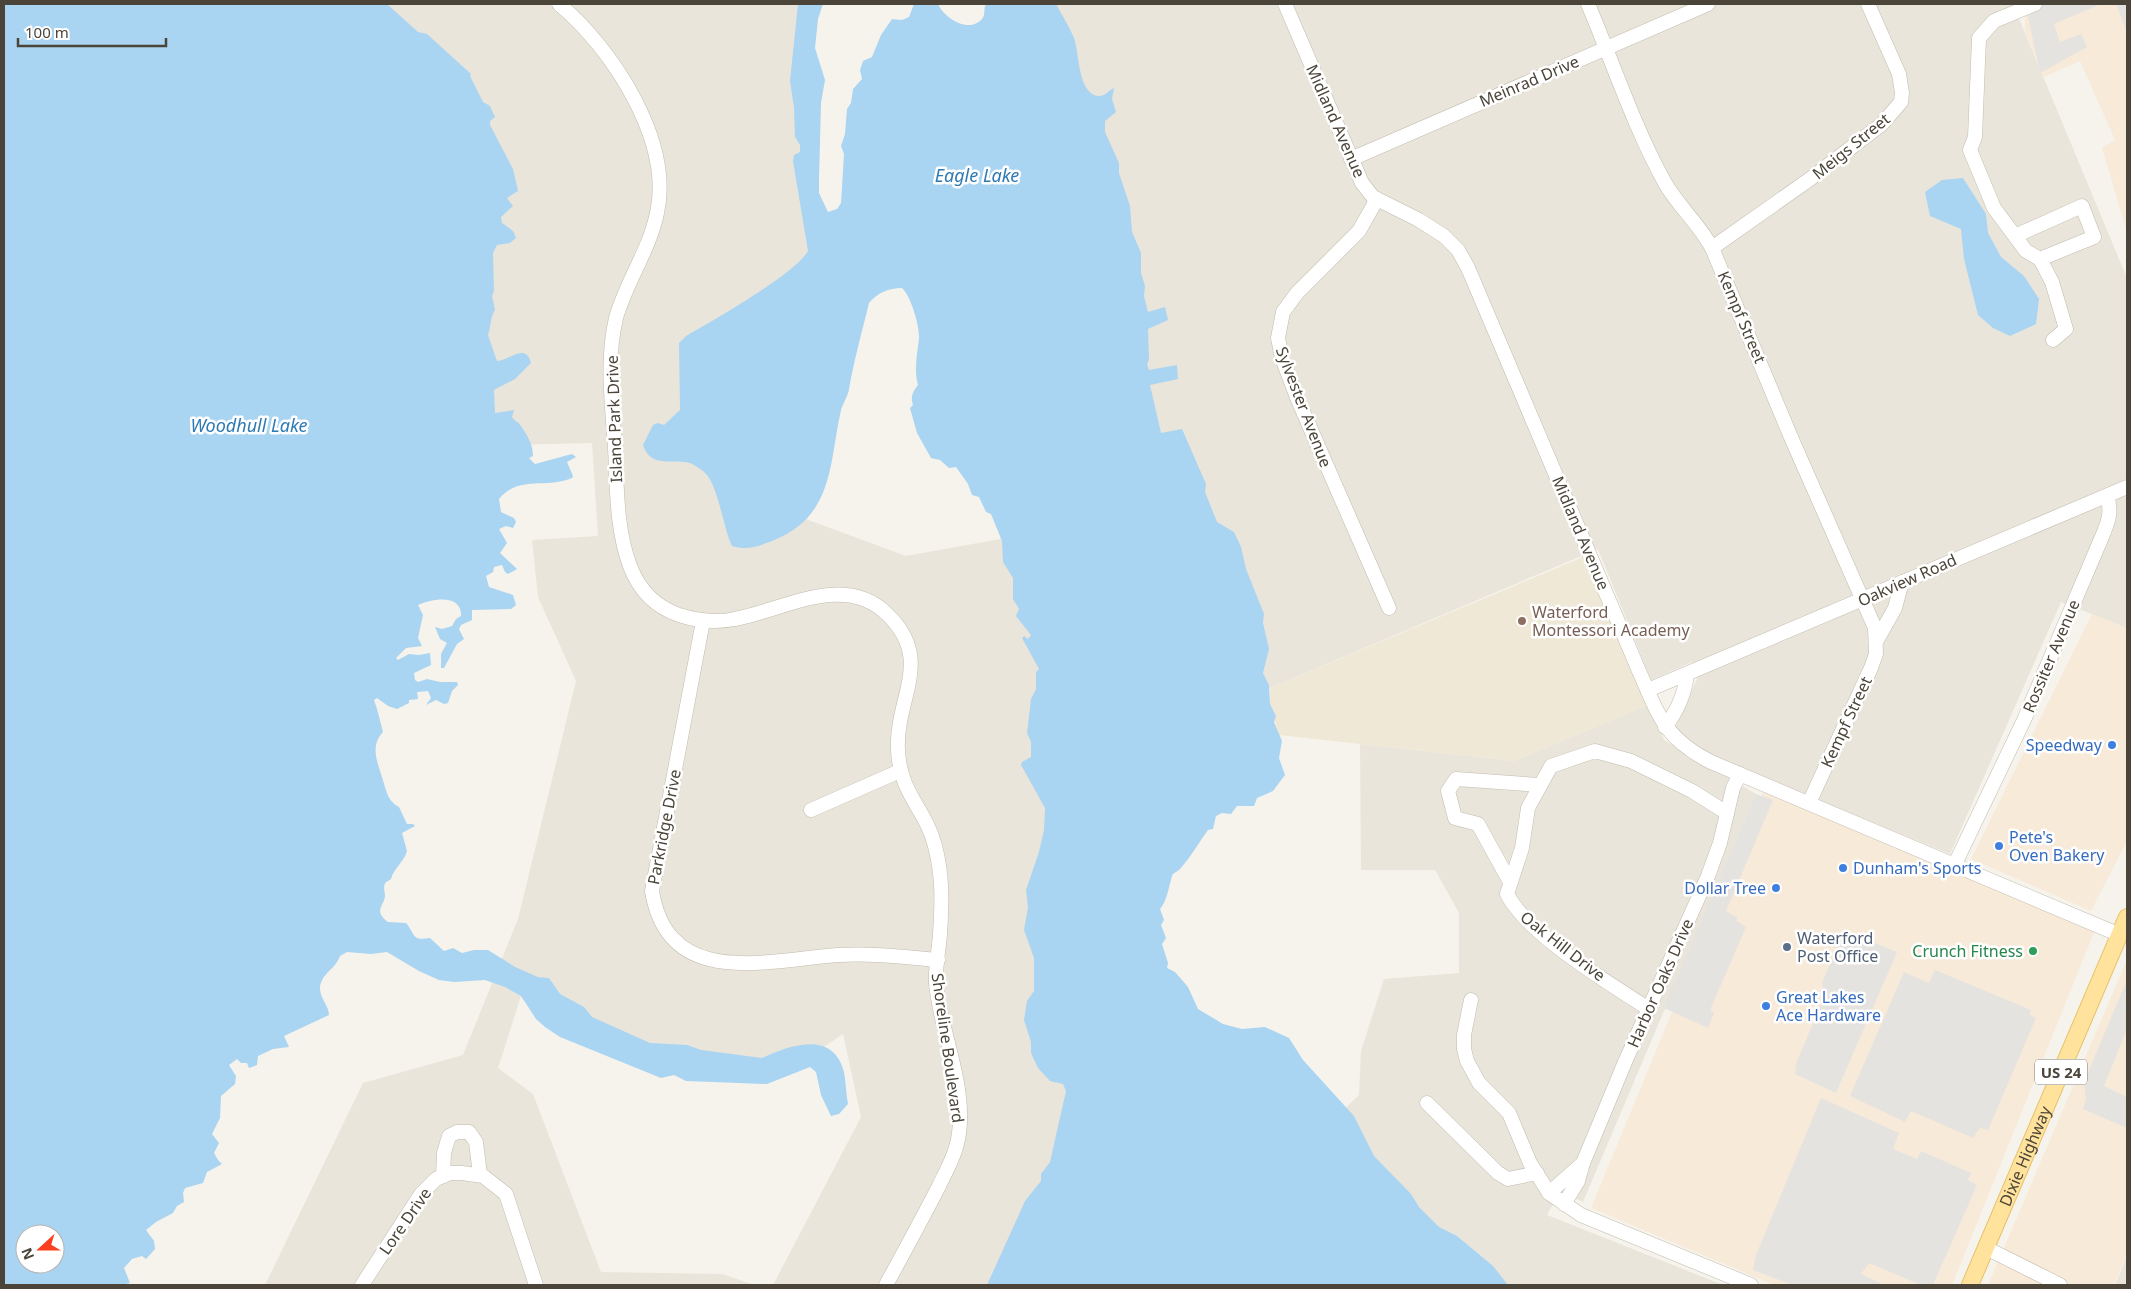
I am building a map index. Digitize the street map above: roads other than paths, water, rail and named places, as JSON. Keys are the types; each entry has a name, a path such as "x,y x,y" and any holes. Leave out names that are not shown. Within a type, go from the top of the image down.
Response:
{"main road":[{"name":"Dixie Highway","path":"1970,1285 2127,917"}],"street":[{"name":"Island Park Drive","path":"559,4 579,20 611,60 640,111 656,154 660,173 658,210 644,251 621,304 610,358 618,499 625,550 630,567 638,583 652,601 667,611 703,621"},
{"name":"Midland Avenue","path":"1285,4 1362,183 1377,199 1419,220 1444,236 1458,250 1468,268 1665,726 1688,750 1740,774 2120,935"},
{"name":"Kempf Street","path":"1588,4 1666,185 1712,248 1875,628 1877,640 1876,654 1871,668 1809,803"},
{"name":"Meinrad Drive","path":"1351,159 1708,4"},
{"name":"Meigs Street","path":"1712,248 1810,180 1875,130 1894,112 1901,102 1902,92 1899,74 1868,4"},
{"path":"2035,4 1994,21 1979,38 1976,137 1970,150 1994,208 2026,251 2040,259 2052,282 2066,329 2053,340"},
{"name":"Sylvester Avenue","path":"1377,199 1359,231 1297,293 1283,312 1278,338 1282,358 1298,400 1389,608"},
{"path":"2015,236 2082,206 2094,237 2040,259"},
{"name":"Oakview Road","path":"1648,690 2127,487"},
{"name":"Rossiter Avenue","path":"1954,866 2024,720 2101,540 2109,518 2110,504 2107,496"},
{"name":"Kempf Street","path":"1877,640 1896,608 1902,582"},
{"name":"Shoreline Boulevard","path":"703,621 736,619 822,594 852,595 868,600 883,610 897,624 906,642 911,660 912,674 897,734 900,771 905,788 931,832 935,845 942,892 936,978 940,1012 946,1031 957,1094 959,1133 954,1154 886,1285"},
{"name":"Parkridge Drive","path":"703,621 652,891 664,926 688,952 708,959 735,964 853,954 938,960"},
{"path":"1665,726 1681,700 1686,688 1687,674"},
{"name":"Oak Hill Drive","path":"1649,1009 1593,972 1542,933 1514,907 1507,894 1522,848 1528,808 1551,766 1595,751 1631,761 1692,792 1726,812"},
{"path":"811,810 900,771"},
{"name":"Harbor Oaks Drive","path":"1564,1204 1578,1182 1583,1163 1708,876 1720,843 1733,788 1740,774"},
{"path":"1510,882 1478,824 1455,818 1448,791 1456,779 1539,785"},
{"path":"1471,1000 1464,1035 1464,1049 1467,1061 1480,1083 1509,1112 1530,1163 1550,1193 1581,1215 1751,1285"},
{"path":"1427,1103 1498,1173 1508,1178 1537,1173"},
{"path":"443,1176 444,1153 449,1136 457,1132 469,1132 476,1142 480,1175"},
{"path":"1550,1193 1583,1163"},
{"name":"Lore Drive","path":"362,1285 421,1194 436,1179 450,1173 480,1175 496,1184 506,1194 536,1285"},
{"path":"1986,1248 2060,1285"}],"water":[{"name":"Woodhull Lake","path":"4,4 387,4 418,32 427,34 471,74 470,76 483,102 490,106 495,117 490,121 490,125 513,169 518,191 507,198 513,206 501,217 502,223 513,231 516,238 510,243 497,245 493,253 494,291 492,296 495,310 488,335 497,361 521,353 529,357 531,363 515,379 494,390 495,413 514,410 512,417 520,424 529,440 533,456 529,458 535,464 572,454 576,457 567,462 573,476 572,478 553,483 515,487 499,499 501,512 514,518 516,522 513,528 506,526 499,529 507,543 500,553 517,569 508,574 502,565 494,567 493,572 486,576 489,587 513,595 516,605 511,609 472,610 472,620 461,625 459,629 464,639 457,644 444,668 441,668 441,654 447,643 440,639 435,627 442,629 452,626 456,619 461,616 460,609 457,604 445,600 430,601 418,605 423,615 418,638 422,646 406,648 396,658 398,660 409,654 430,653 431,665 414,673 415,680 418,682 427,679 440,682 457,682 458,685 452,691 448,703 444,704 436,700 426,705 431,698 428,691 417,692 418,699 409,700 409,703 397,709 388,706 377,698 374,700 383,732 377,743 376,754 386,790 389,798 399,807 407,824 415,826 402,833 407,851 391,879 385,883 385,896 380,909 381,915 388,922 406,923 417,938 430,938 444,951 453,948 462,953 474,950 488,950 515,967 538,977 549,978 560,994 584,1007 592,1017 650,1043 687,1045 701,1050 762,1058 786,1049 810,1044 831,1050 839,1059 844,1072 848,1104 839,1114 831,1116 821,1095 816,1072 810,1067 767,1084 686,1081 674,1075 661,1078 560,1037 536,1019 521,996 505,987 485,980 454,982 439,980 419,971 387,952 371,954 347,952 340,956 335,965 325,975 321,984 320,992 328,1008 329,1015 284,1036 289,1047 273,1049 258,1056 257,1065 249,1068 247,1063 241,1063 237,1059 229,1065 236,1076 235,1084 221,1096 220,1118 212,1134 219,1143 214,1153 222,1164 207,1172 203,1183 185,1188 183,1193 184,1202 177,1206 173,1213 146,1230 154,1241 155,1249 146,1259 142,1256 132,1259 124,1268 130,1283 122,1285 4,1285"},
{"name":"Eagle Lake","path":"798,4 823,4 818,19 815,48 825,80 821,103 819,193 828,212 837,209 841,203 844,154 841,146 845,134 847,109 851,103 853,89 862,79 860,70 863,61 872,57 881,35 892,19 902,20 909,17 914,4 938,4 951,19 964,25 970,25 982,19 986,4 1056,4 1074,38 1082,78 1089,91 1094,95 1100,96 1114,88 1112,99 1116,112 1105,121 1105,132 1119,163 1119,173 1130,206 1132,232 1141,253 1141,273 1145,286 1144,296 1148,312 1165,307 1168,320 1148,329 1149,359 1147,365 1149,370 1177,365 1178,379 1150,385 1161,433 1182,429 1206,484 1205,492 1217,522 1234,532 1241,547 1246,569 1264,614 1263,623 1269,649 1263,673 1269,685 1270,704 1276,716 1274,722 1282,741 1279,758 1285,775 1273,791 1257,798 1254,806 1237,806 1231,814 1222,813 1216,816 1213,829 1208,830 1184,864 1173,875 1166,898 1160,909 1164,920 1161,925 1166,938 1162,944 1168,963 1167,968 1175,972 1188,987 1198,1009 1223,1024 1242,1029 1265,1027 1289,1038 1303,1060 1354,1116 1374,1156 1411,1194 1419,1207 1439,1227 1457,1236 1493,1266 1508,1285 987,1285 1025,1201 1041,1181 1041,1174 1050,1162 1066,1091 1063,1084 1050,1081 1038,1068 1031,1053 1031,1042 1024,1020 1027,1001 1034,991 1034,958 1024,930 1028,907 1026,890 1039,852 1044,830 1045,808 1021,765 1022,762 1031,757 1031,742 1027,733 1031,699 1036,689 1036,672 1039,669 1022,638 1024,636 1028,639 1031,635 1016,616 1019,609 1013,599 1013,578 1003,562 1002,541 991,514 986,512 979,497 972,495 968,484 956,467 949,468 940,460 931,458 917,433 910,408 913,405 912,394 918,385 916,368 919,334 909,298 902,288 897,288 880,294 869,303 848,392 841,410 825,487 818,503 807,518 792,531 757,546 743,548 732,546 713,485 703,471 690,463 657,460 651,457 643,445 653,425 658,423 664,425 680,410 679,343 686,336 732,309 787,272 808,251 793,161 794,155 800,152 800,145 795,137 794,108 790,81"},
{"path":"1963,178 1986,214 1988,233 2001,257 2024,276 2039,299 2036,324 2010,336 1993,328 1978,315 1964,259 1961,229 1930,216 1925,192 1942,180"}],"place":[{"name":"Waterford Montessori Academy","path":"1522,621"},
{"name":"Speedway","path":"2112,745"},
{"name":"Pete's Oven Bakery","path":"1999,846"},
{"name":"Dunham's Sports","path":"1843,868"},
{"name":"Dollar Tree","path":"1776,888"},
{"name":"Waterford Post Office","path":"1787,947"},
{"name":"Crunch Fitness","path":"2033,951"},
{"name":"Great Lakes Ace Hardware","path":"1766,1006"}]}
